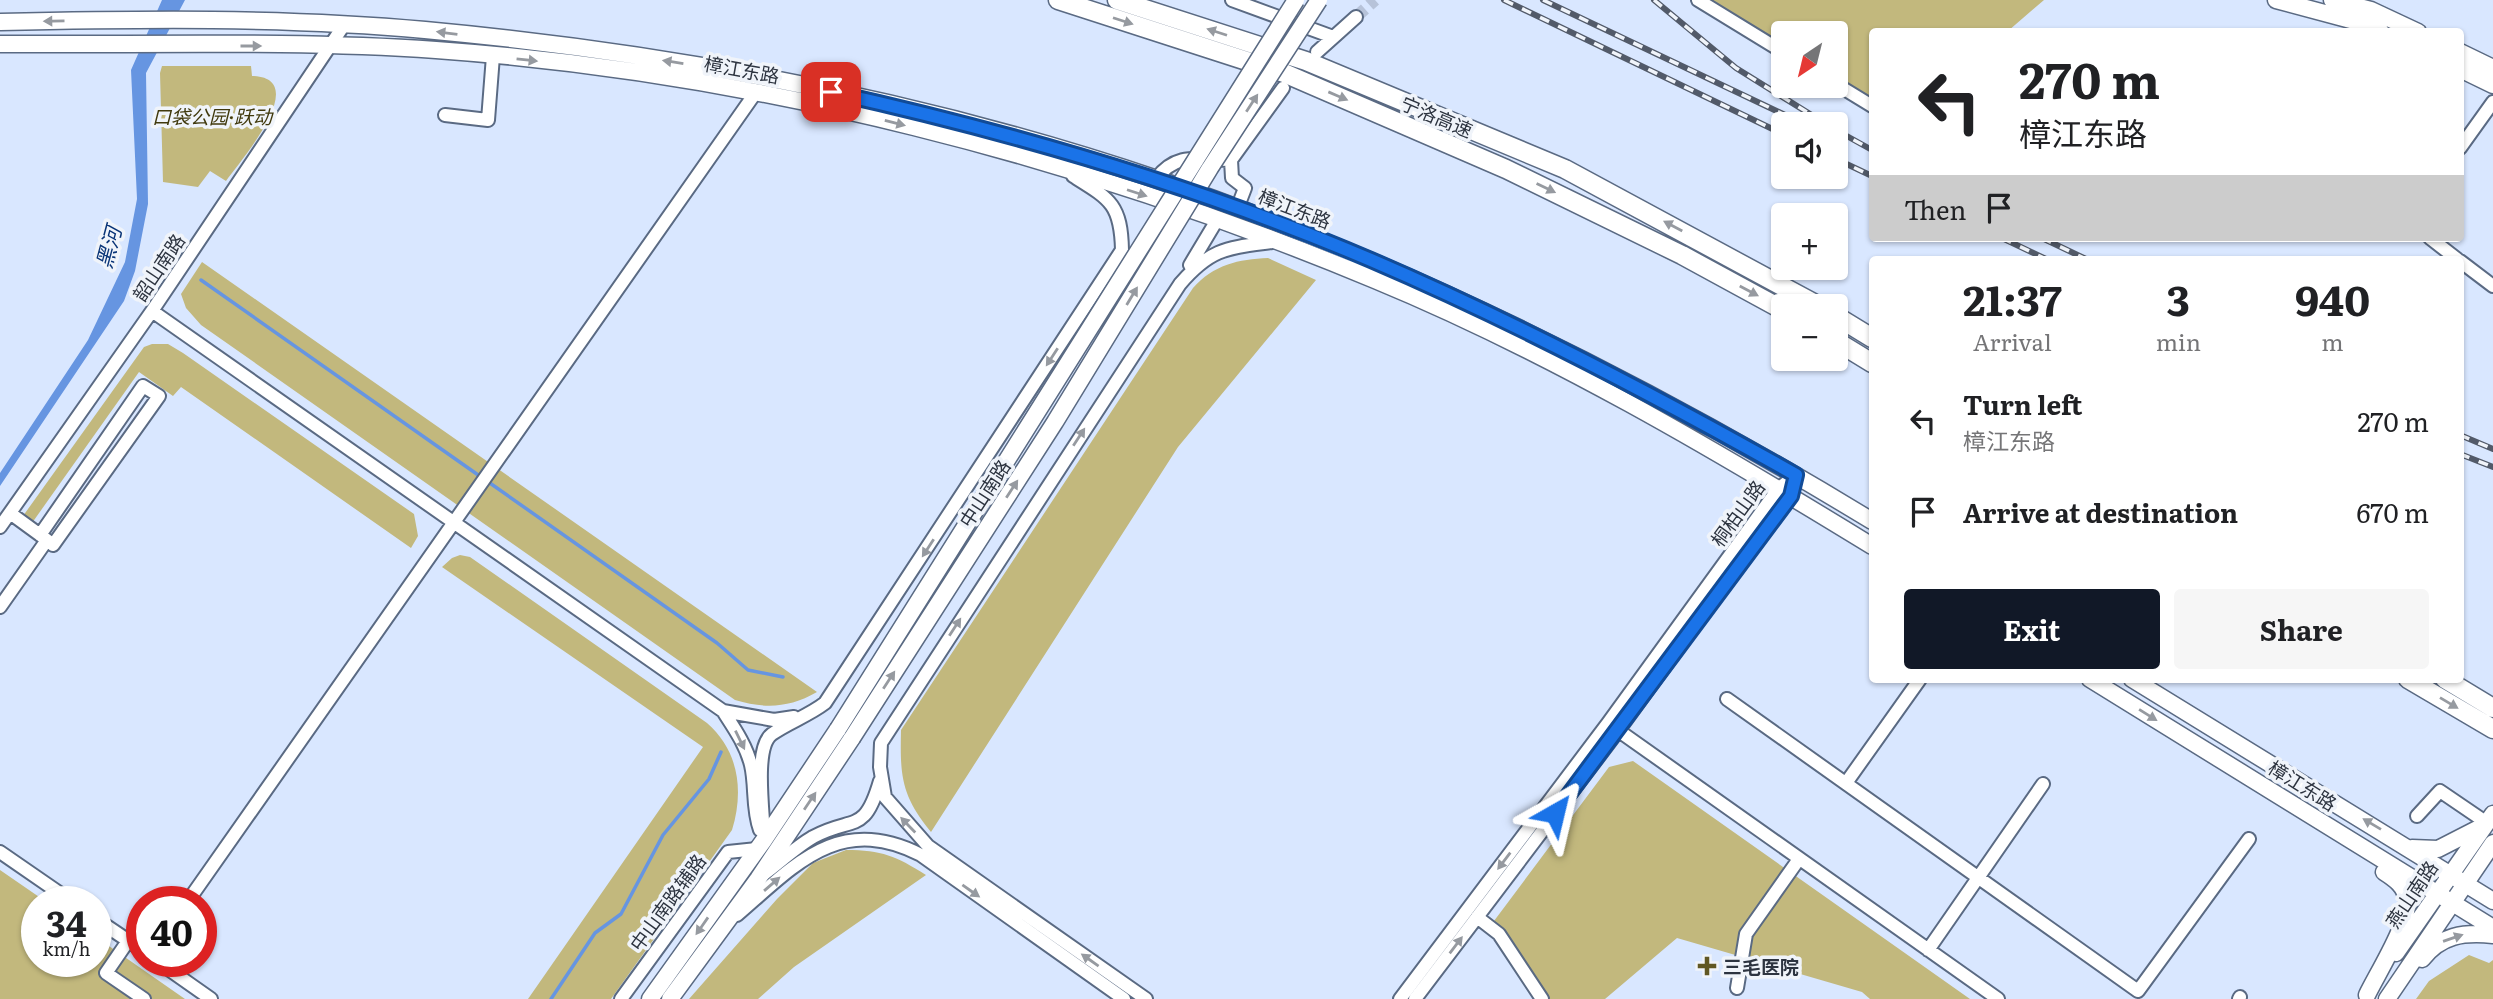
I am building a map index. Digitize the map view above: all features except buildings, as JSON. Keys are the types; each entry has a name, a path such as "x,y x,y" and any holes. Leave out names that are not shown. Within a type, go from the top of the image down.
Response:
{"highway":[{"name":"宁洛高速","path":"1058,0 1284,73 1506,169 1682,254 1771,303"},
{"name":"宁洛高速","path":"1117,0 1306,61 1566,169 1797,294"},
{"path":"1848,323 1869,336"},
{"path":"1848,348 1869,361"},
{"path":"2415,683 2492,728"},
{"path":"2452,683 2493,708"}],"main road":[{"name":"中山南路","path":"663,995 721,930 758,879 1296,0"},
{"name":"中山南路","path":"663,995 761,844 845,733 1055,422 1203,179 1319,0"},
{"path":"2276,0 2370,8"},
{"path":"2332,0 2370,8 2410,28"},
{"path":"2370,8 2379,28"},
{"name":"樟江东路","path":"0,22 195,20 424,30 642,57 755,75 932,114 1156,179 1369,259 1494,315 1680,410 1869,519"},
{"name":"樟江东路","path":"0,44 332,46 493,56 755,92 859,113 1060,168 1217,220 1376,280 1624,401 1784,492 1869,544"},
{"path":"2464,54 2493,68"},
{"path":"2464,71 2493,85"},
{"name":"樟江东路","path":"2097,683 2493,928"},
{"name":"樟江东路","path":"2139,683 2493,901"},
{"path":"2230,765 2259,793 2399,881 2407,901 2404,918 2366,997"},
{"path":"2410,848 2438,849 2490,819"},
{"name":"燕山南路","path":"2388,999 2444,898 2450,874 2490,819"},
{"name":"燕山南路","path":"2366,997 2444,898 2464,884 2493,843"},
{"path":"2388,999 2429,950 2450,936 2471,933 2493,935"}],"street":[{"path":"1232,0 1333,37"},
{"path":"1698,0 1771,45"},
{"path":"1317,52 1356,17"},
{"name":"韶山南路","path":"0,527 152,311 344,25"},
{"path":"445,115 488,120 493,56"},
{"path":"1237,209 1244,188 1232,178 1231,160 1283,88"},
{"path":"1848,91 1869,104"},
{"path":"199,886 755,92"},
{"path":"2464,142 2493,102"},
{"path":"1156,179 1167,165 1178,160 1231,160"},
{"path":"761,844 763,788 759,763 762,748 769,736 825,703 1122,250 1121,219 1104,195 1060,168"},
{"path":"1146,999 928,846 885,797 881,779 881,743 1180,284 1217,220"},
{"path":"1180,284 1199,261 1212,254 1272,242"},
{"path":"2435,242 2454,256"},
{"path":"2464,264 2493,286"},
{"path":"152,311 285,401 452,524 723,711 740,737 751,765 755,816 761,844"},
{"path":"0,607 43,538 143,386 159,396 53,545 43,538 10,513"},
{"name":"桐柏山路","path":"1415,999 1796,475"},
{"path":"1846,783 1917,683"},
{"path":"1727,699 2138,991 2249,839"},
{"path":"723,711 774,720 806,716"},
{"path":"1613,727 1998,999"},
{"name":"桐柏山路","path":"1400,999 1613,727"},
{"path":"758,879 814,836 861,820 873,806 881,779"},
{"path":"1928,950 2043,784"},
{"path":"2417,817 2440,792 2490,819"},
{"path":"721,930 796,863 821,848 857,838 879,841 902,845 920,855 1124,999"},
{"name":"中山南路辅路","path":"621,999 728,852 761,844"},
{"path":"0,852 49,886"},
{"path":"1737,988 1746,934 1799,859"},
{"path":"1477,917 1499,934 1542,999"},
{"path":"126,944 106,973 144,999"},
{"path":"180,977 211,999"}],"green space":[{"path":"1711,0 2044,0 2011,28 1869,28 1869,98 1848,85 1848,21 1771,21 1771,38"},
{"name":"口袋公园·跃动","path":"162,66 251,66 252,76 269,80 276,90 274,105 267,122 226,181 210,171 198,187 163,182"},
{"path":"1268,258 1316,280 1178,447 931,832 914,807 904,784 901,730 1193,288 1209,274 1227,265"},
{"path":"202,262 817,692 787,704 767,706 735,700 201,325 186,308 181,294"},
{"path":"168,344 183,353 414,514 418,536 411,548 181,387 173,396 139,372 32,523 23,516 144,347"},
{"path":"460,555 470,557 707,723 718,734 732,759 738,786 738,801 732,830 611,999 528,999 703,747 442,567"},
{"path":"1633,761 1970,999 1870,999 1862,992 1677,938 1605,999 1549,999 1509,937 1494,921 1609,767"},
{"path":"846,850 888,855 926,875 794,967 758,999 689,999 777,899 813,863"},
{"path":"0,870 23,886 21,886 21,977 112,977 112,948 126,958 126,977 153,977 185,999 0,999"},
{"path":"2469,955 2489,963 2493,960 2493,999 2416,999 2429,981"}],"water":[{"path":"162,0 185,0 146,73 148,204 135,271 124,301 0,486 0,473 88,340 125,262 137,199 131,70"}],"waterway":[{"path":"201,280 481,477"},
{"path":"487,481 717,643 748,670 783,677"},
{"path":"551,999 595,933 621,914 663,835 709,779 721,752"}],"tunnel":[{"path":"1356,17 1375,0"}],"railway":[{"path":"1504,0 1771,128"},
{"path":"1543,0 1779,112"},
{"path":"1654,0 1736,68 1807,112"},
{"path":"1848,137 1869,148"},
{"path":"1848,165 1869,175"},
{"path":"2010,242 2040,256"},
{"path":"2050,242 2080,256"},
{"path":"2464,437 2493,449"},
{"path":"2464,456 2493,467"}],"place":[{"name":"三毛医院","path":"1707,966"}],"route":[{"path":"831,92 932,114 1156,179 1369,259 1572,353 1796,475 1791,496 1555,813"}],"water label":[{"name":"黑河","path":"107,247"}]}
